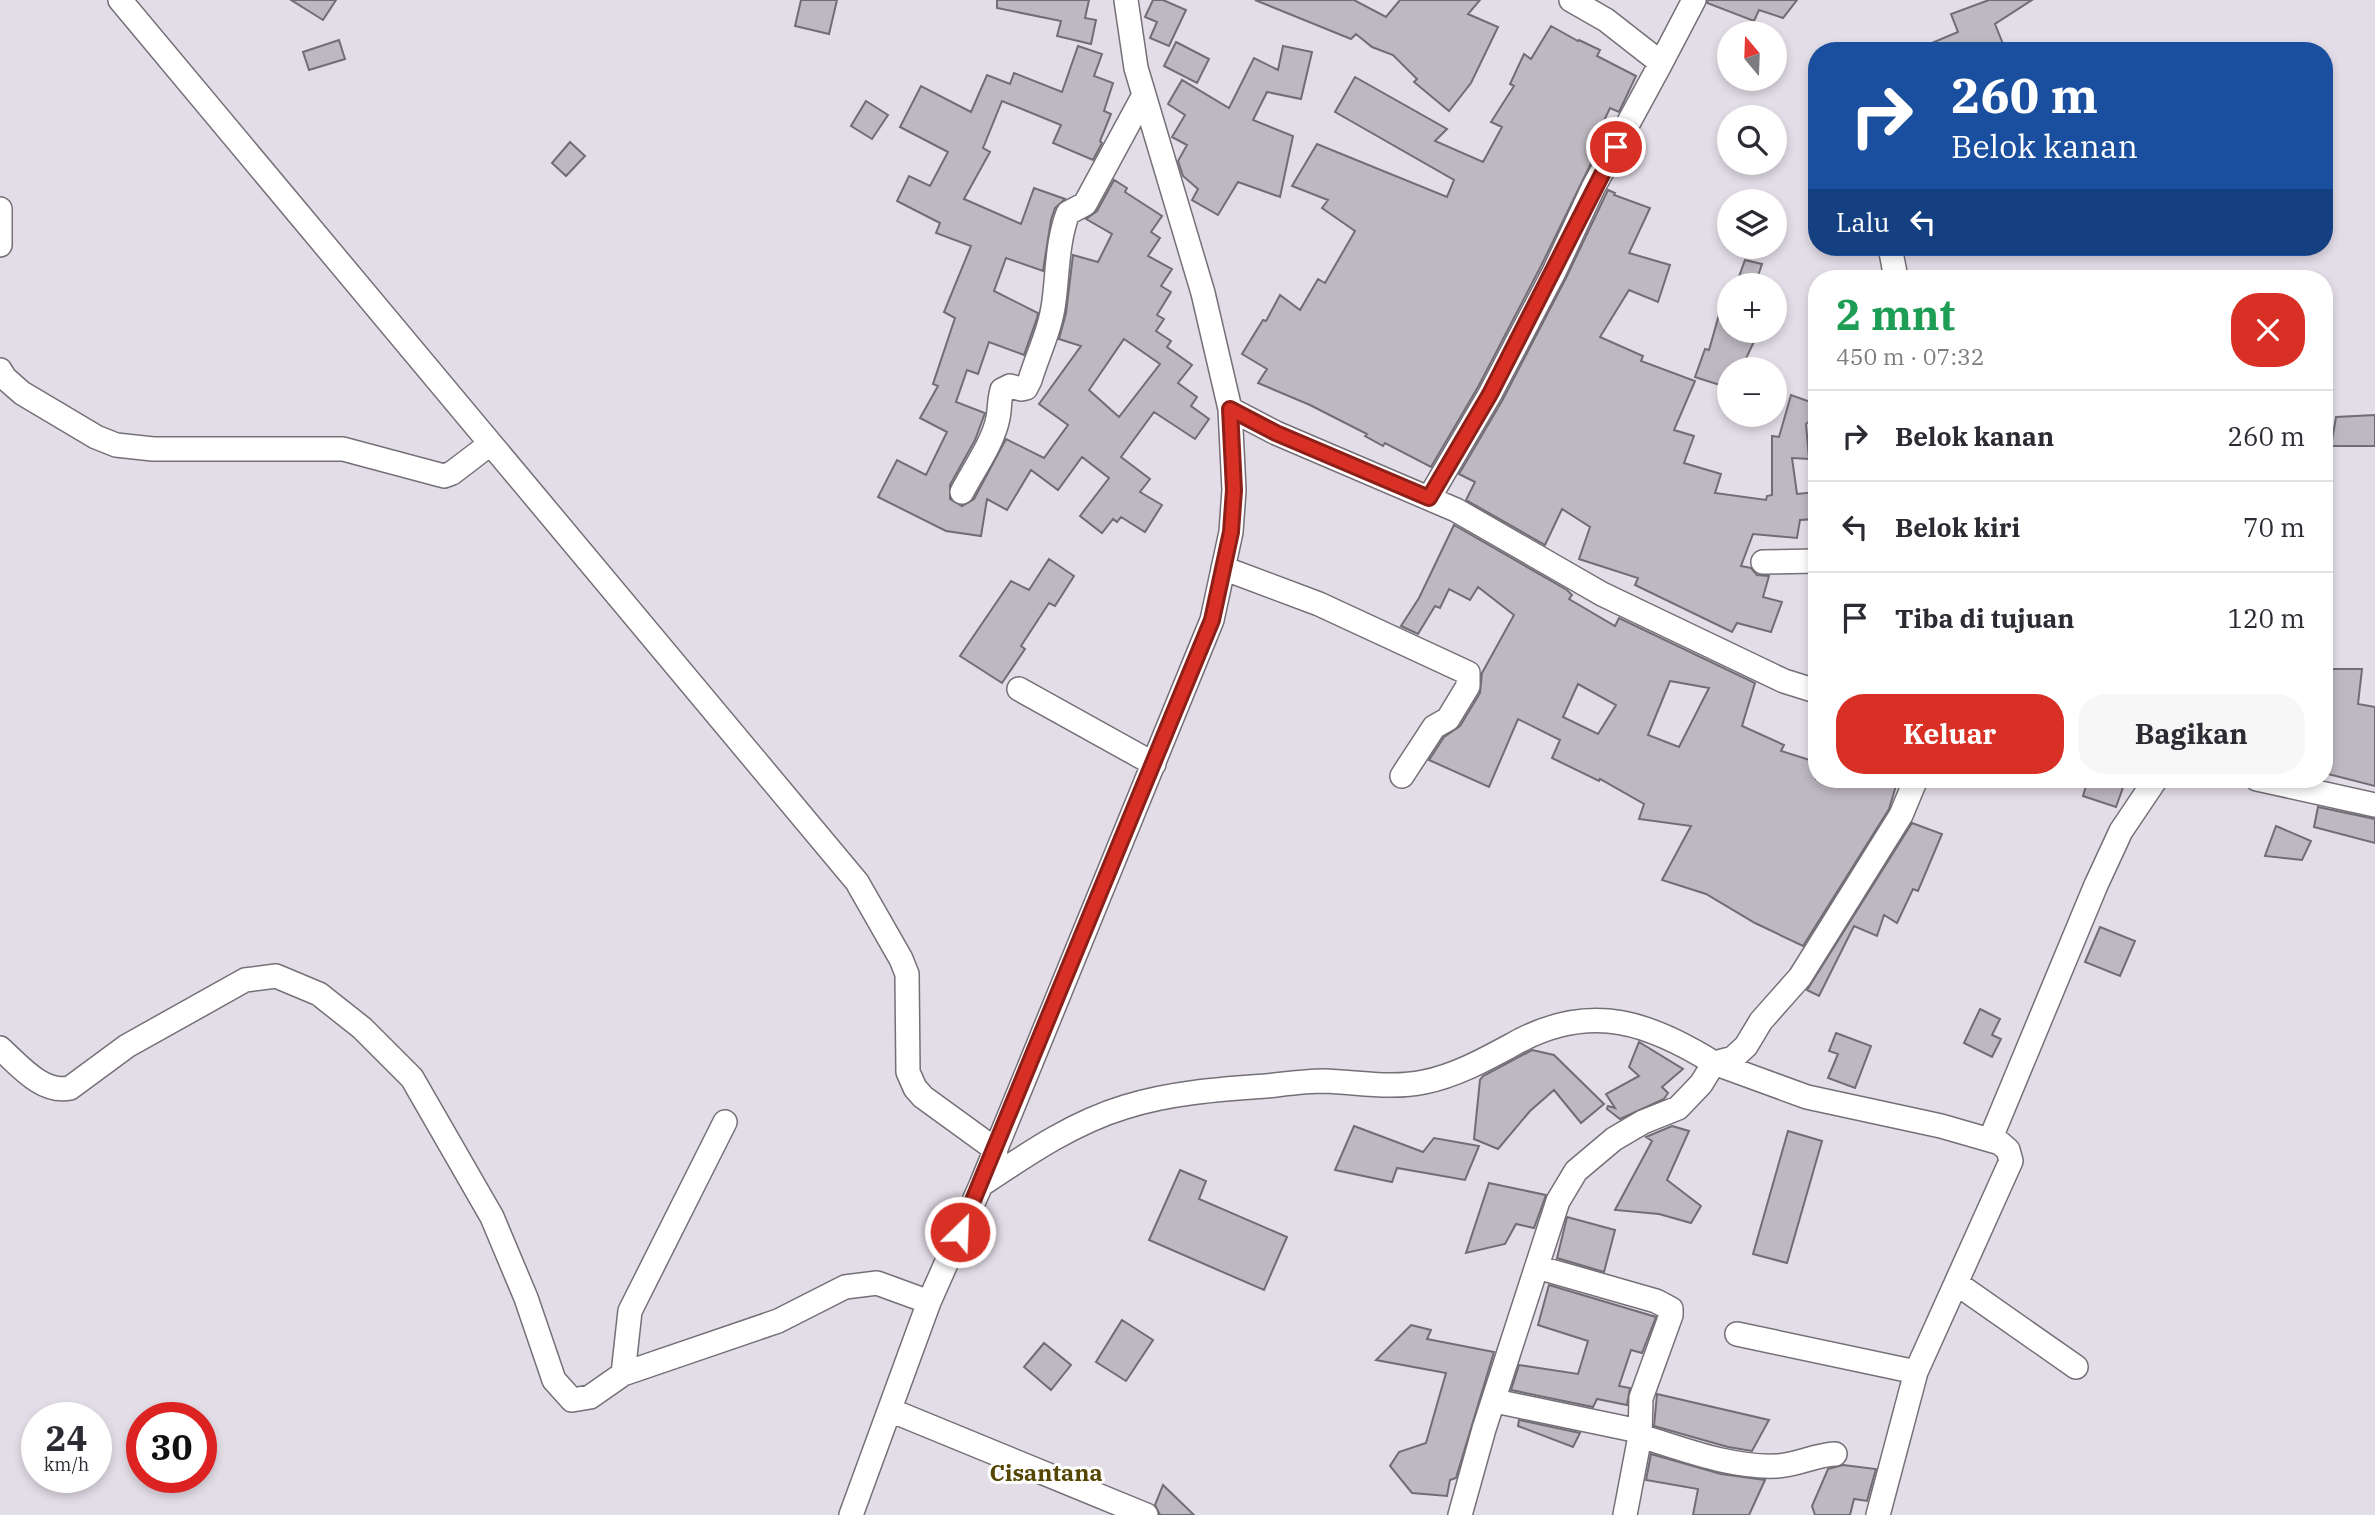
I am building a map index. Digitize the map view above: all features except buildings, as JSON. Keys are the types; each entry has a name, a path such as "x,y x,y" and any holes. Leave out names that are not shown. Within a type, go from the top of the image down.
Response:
{"street":[{"path":"120,0 857,882 901,959 906,975 909,996 908,1072 915,1088 923,1097 996,1150"},
{"path":"852,1515 929,1302 996,1150 1212,620 1231,532 1234,490 1230,409 1203,293 1136,68 1126,0"},
{"path":"1571,0 1606,20 1661,63"},
{"path":"1429,498 1496,382 1554,272 1593,188 1694,0"},
{"path":"962,492 991,436 998,418 1002,390 1010,386 1024,388 1030,380 1052,312 1057,254 1068,213 1085,204 1144,95"},
{"path":"0,209 0,245"},
{"path":"0,370 22,393 96,437 116,445 134,448 344,449 444,476 452,473 490,444"},
{"path":"1230,409 1276,433 1429,498 1503,536 1602,594 1784,681 1808,688"},
{"path":"1763,562 1808,561"},
{"path":"1223,568 1319,604 1468,673 1468,686 1448,719 1434,727 1402,776"},
{"path":"1019,689 1154,764"},
{"path":"1460,1515 1558,1201 1576,1171 1614,1139 1643,1122 1678,1108 1701,1084 1714,1063 1733,1058 1746,1046 1762,1021 1800,978 1901,815 1912,788"},
{"path":"1990,1140 2101,874 2121,831 2151,788"},
{"path":"2299,788 2375,804"},
{"path":"0,1048 47,1087 58,1091 69,1088 127,1046 245,980 276,976 319,994 362,1028 412,1078 492,1217 526,1298 554,1380 567,1398 579,1400 590,1397 624,1374 778,1321 845,1287 877,1283 929,1302"},
{"path":"981,1185 1057,1136 1125,1107 1235,1088 1324,1082 1378,1086 1424,1082 1477,1064 1525,1038 1562,1023 1587,1020 1636,1025 1676,1039 1714,1063 1807,1097 1941,1126 2000,1143 2008,1150 2011,1161 1916,1372 1878,1515"},
{"path":"624,1374 630,1311 725,1122"},
{"path":"1537,1267 1656,1301 1671,1309 1641,1398 1639,1434 1625,1515"},
{"path":"1956,1283 2076,1367"},
{"path":"1737,1334 1916,1372"},
{"path":"1494,1401 1639,1434 1724,1461 1779,1466 1816,1455 1835,1454"},
{"path":"890,1410 1146,1515"}],"district":[{"name":"Cisantana","path":"1046,1473"}],"route":[{"path":"960,1232 1212,620 1231,532 1234,490 1230,409 1276,433 1429,498 1490,394 1616,147"}]}
